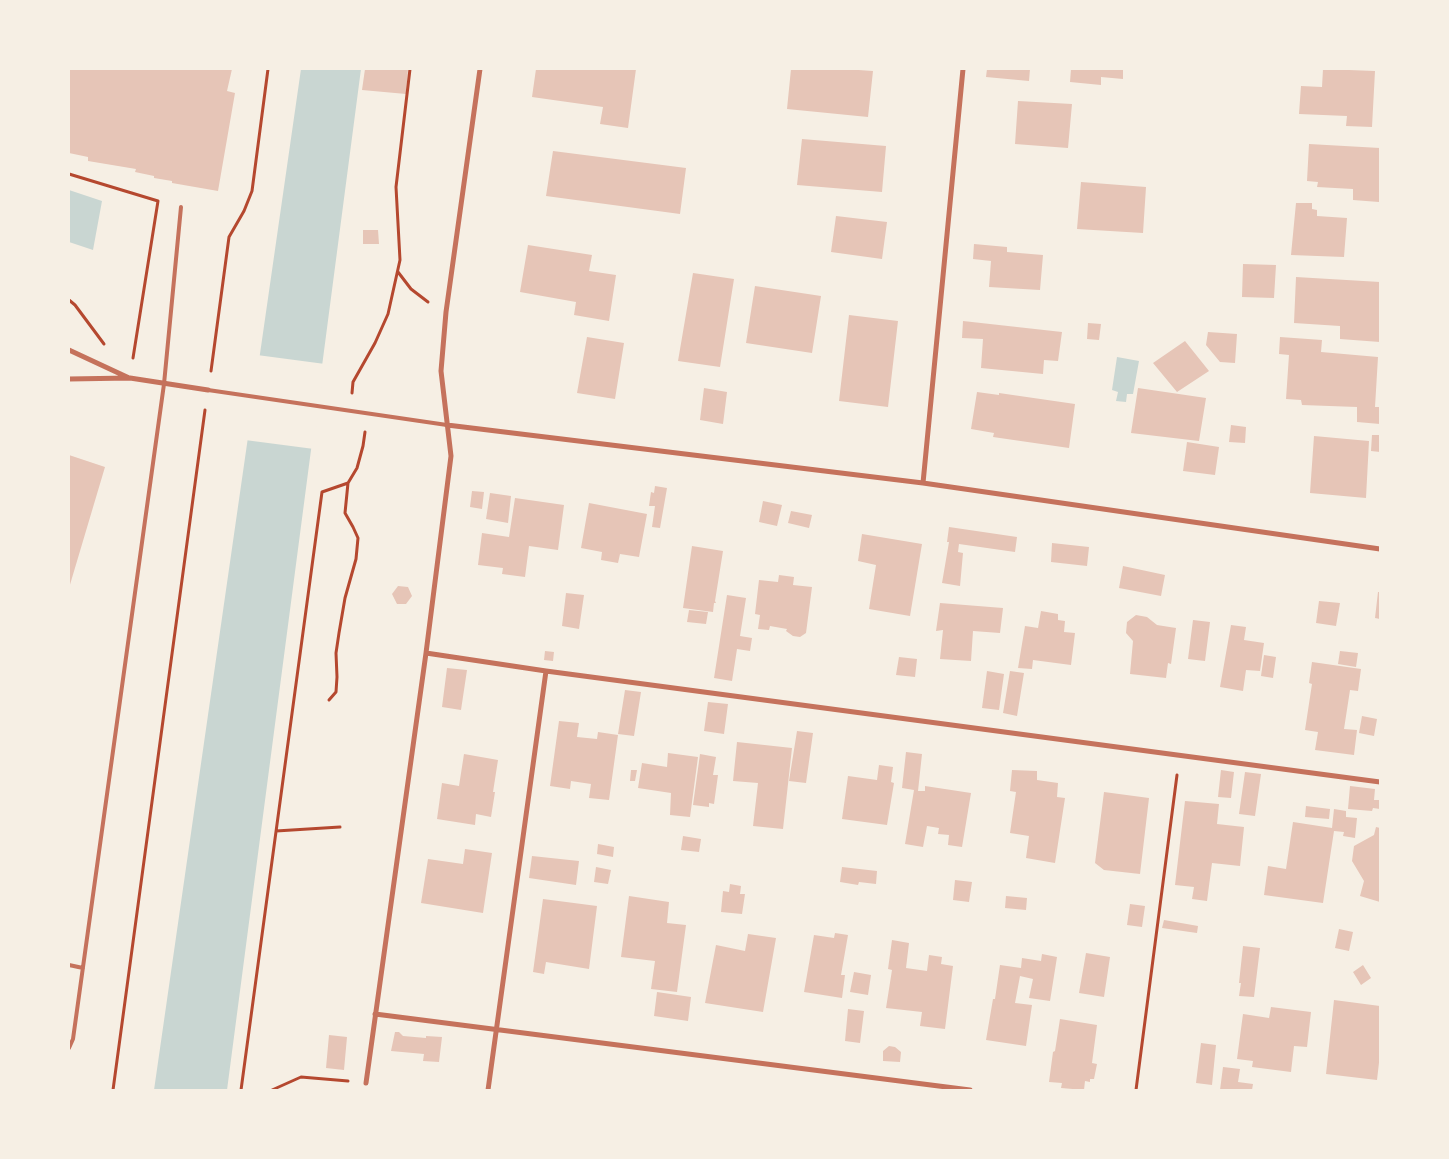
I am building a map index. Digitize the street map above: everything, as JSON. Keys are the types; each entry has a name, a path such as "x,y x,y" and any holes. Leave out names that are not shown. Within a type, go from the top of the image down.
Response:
{"street":[{"path":"366,1083 426,653 451,456 441,371 446,312 480,69"},
{"path":"923,483 963,69"},
{"path":"69,350 130,378"},
{"path":"69,379 130,378 208,390"},
{"path":"447,425 923,483 1380,549"},
{"path":"426,653 546,671 1380,782"},
{"path":"488,1090 546,671"},
{"path":"375,1014 496,1031 970,1090"}],"lane":[{"path":"69,1048 83,968 164,384 181,207"},
{"path":"208,390 447,425"},
{"path":"69,966 83,968"}],"path":[{"path":"113,1090 229,237 244,211 252,191 268,69"},
{"path":"349,411 353,382 375,344 388,314 400,260 396,187 410,69"},
{"path":"69,174 158,201 130,378"},
{"path":"397,271 411,289 423,299 446,312"},
{"path":"69,300 75,305 107,348"},
{"path":"330,700 336,692 336,653 345,598 356,559 358,538 354,527 344,513 348,483 357,468 363,446 367,414"},
{"path":"241,1090 322,492 348,483"},
{"path":"1136,1090 1180,756"},
{"path":"276,831 340,827"},
{"path":"272,1090 301,1077 366,1083"}],"shaded area":[{"path":"301,69 361,69 227,1090 154,1090"},
{"path":"69,190 102,201 93,250 69,242"},
{"path":"1117,357 1139,361 1133,394 1127,394 1126,402 1116,401 1118,392 1112,390"}],"pier":[{"path":"257,355 325,364 314,449 245,440"}],"building":[{"path":"69,69 232,69 227,91 235,93 218,191 172,183 172,181 135,172 136,169 88,161 88,157 69,153"},
{"path":"365,69 408,69 406,94 362,90"},
{"path":"536,69 636,69 628,128 600,124 603,107 532,97"},
{"path":"791,69 873,71 868,117 787,109"},
{"path":"987,69 1030,69 1029,81 986,77"},
{"path":"1071,69 1123,69 1123,79 1101,77 1101,85 1070,82"},
{"path":"1323,69 1375,71 1372,127 1346,126 1347,116 1299,114 1301,86 1322,87"},
{"path":"1018,101 1072,104 1068,148 1015,144"},
{"path":"802,139 886,146 882,192 797,185"},
{"path":"1309,144 1380,148 1379,202 1353,200 1353,189 1317,187 1318,182 1307,181"},
{"path":"553,151 686,168 680,214 546,196"},
{"path":"1081,182 1146,187 1143,233 1077,229"},
{"path":"1296,203 1312,203 1312,209 1317,210 1317,216 1347,218 1344,257 1291,255"},
{"path":"836,216 887,222 882,259 831,252"},
{"path":"363,230 378,230 379,244 363,244"},
{"path":"974,244 1007,247 1007,252 1043,255 1040,290 989,287 991,261 973,259"},
{"path":"528,245 592,255 589,271 616,275 609,321 574,315 576,302 520,292"},
{"path":"1243,264 1276,265 1274,298 1242,297"},
{"path":"693,273 734,279 720,367 678,361"},
{"path":"1296,277 1380,282 1380,342 1340,339 1340,326 1294,323"},
{"path":"755,286 821,296 812,353 746,343"},
{"path":"849,315 898,321 888,407 839,401"},
{"path":"963,321 1062,332 1058,361 1044,360 1043,374 981,368 983,339 962,338"},
{"path":"1088,323 1101,324 1099,340 1087,339"},
{"path":"1208,332 1237,334 1235,363 1220,362 1206,345"},
{"path":"587,337 624,343 615,399 577,393"},
{"path":"1280,337 1322,340 1321,352 1378,357 1375,407 1380,407 1380,424 1357,422 1357,407 1302,405 1301,400 1286,399 1289,355 1279,354"},
{"path":"1185,341 1209,371 1177,392 1153,363"},
{"path":"704,388 727,392 723,424 700,420"},
{"path":"1138,388 1206,398 1199,441 1131,433"},
{"path":"977,392 999,395 999,393 1075,404 1069,448 993,437 994,433 971,429"},
{"path":"1231,425 1246,427 1245,443 1229,442"},
{"path":"1372,435 1380,435 1380,452 1371,451"},
{"path":"1314,436 1369,441 1366,498 1310,493"},
{"path":"1187,442 1219,447 1215,475 1183,471"},
{"path":"69,455 105,467 69,588"},
{"path":"655,486 667,488 660,528 652,527 655,506 649,506 651,492 654,493"},
{"path":"472,491 484,492 482,509 470,507"},
{"path":"490,493 511,496 508,523 486,519"},
{"path":"515,498 564,505 558,550 529,546 525,577 502,574 503,568 478,565 482,533 509,537"},
{"path":"763,501 782,505 777,526 759,522"},
{"path":"589,503 647,514 639,557 620,554 618,563 601,560 602,552 581,548"},
{"path":"791,511 812,515 809,528 788,523"},
{"path":"949,527 1017,537 1015,552 959,544 958,552 963,553 960,586 942,583 949,542 947,542"},
{"path":"862,534 922,544 910,616 869,609 876,565 858,561"},
{"path":"1052,543 1089,547 1087,566 1051,562"},
{"path":"692,546 723,551 716,603 714,603 713,612 683,608"},
{"path":"1123,566 1165,575 1161,596 1119,588"},
{"path":"779,575 794,577 793,585 812,587 806,633 800,637 793,636 786,631 787,629 770,626 769,630 758,629 760,615 755,614 759,580 778,582"},
{"path":"398,586 408,587 412,596 406,604 397,604 392,594"},
{"path":"1378,592 1380,592 1380,619 1375,618"},
{"path":"566,593 584,595 579,629 562,626"},
{"path":"727,595 746,598 740,636 752,638 750,651 737,649 732,681 714,678"},
{"path":"1319,601 1340,603 1336,626 1316,623"},
{"path":"940,603 1003,608 1000,633 973,631 971,661 940,659 943,630 936,631"},
{"path":"689,610 708,612 706,624 687,622"},
{"path":"1041,611 1058,614 1058,620 1065,621 1064,632 1075,633 1071,665 1033,660 1032,669 1018,668 1025,626 1038,628"},
{"path":"1136,615 1147,617 1157,625 1176,628 1171,664 1168,663 1166,678 1130,674 1133,641 1126,633 1127,622"},
{"path":"1193,620 1210,622 1205,661 1188,659"},
{"path":"1231,625 1246,627 1244,640 1264,643 1260,671 1246,670 1243,691 1220,687"},
{"path":"545,651 554,652 553,661 544,660"},
{"path":"1340,651 1358,653 1356,667 1338,664"},
{"path":"1264,655 1276,657 1273,678 1261,676"},
{"path":"899,657 917,659 915,677 896,675"},
{"path":"1312,662 1361,669 1358,691 1350,690 1344,729 1357,730 1354,755 1315,750 1318,732 1305,730 1312,684 1309,683"},
{"path":"447,668 467,670 461,710 442,707"},
{"path":"987,671 1004,674 999,710 982,708"},
{"path":"1010,671 1024,673 1017,716 1003,713"},
{"path":"625,690 641,692 634,736 618,734"},
{"path":"708,702 728,704 724,734 704,731"},
{"path":"1362,716 1377,719 1374,736 1359,733"},
{"path":"559,721 579,723 577,737 597,739 598,732 618,735 609,800 589,798 591,784 571,781 570,789 550,786"},
{"path":"797,731 813,733 806,783 789,781"},
{"path":"737,742 792,748 783,829 753,826 758,783 733,781"},
{"path":"906,752 922,754 918,791 925,791 925,786 971,793 962,847 948,845 949,835 938,834 939,828 927,826 923,847 905,844 914,790 902,788"},
{"path":"668,753 698,757 690,817 670,815 671,793 638,788 642,763 667,767"},
{"path":"464,754 498,760 491,817 476,814 475,825 437,819 442,783 459,786"},
{"path":"700,754 716,757 713,775 718,775 714,804 709,803 709,807 693,805"},
{"path":"879,765 893,767 891,782 894,783 887,825 842,819 848,776 877,780"},
{"path":"631,770 637,770 635,781 630,781"},
{"path":"1012,770 1037,771 1037,780 1058,783 1057,797 1065,798 1055,863 1026,858 1029,836 1010,833 1016,792 1010,791"},
{"path":"1221,770 1234,772 1231,798 1218,797"},
{"path":"1245,772 1261,774 1255,816 1239,814"},
{"path":"1350,786 1375,789 1374,800 1380,800 1380,809 1373,808 1372,811 1348,809"},
{"path":"1104,792 1149,798 1140,874 1104,870 1095,863"},
{"path":"1185,801 1219,804 1217,824 1244,827 1240,866 1212,863 1207,901 1192,899 1194,887 1175,885"},
{"path":"1306,806 1330,809 1329,819 1305,817"},
{"path":"1334,809 1346,811 1346,817 1357,818 1355,838 1343,836 1344,832 1334,831 1323,903 1264,895 1268,866 1286,869 1293,822 1332,828"},
{"path":"1376,827 1380,828 1380,902 1360,896 1364,881 1352,861 1354,846 1374,835"},
{"path":"683,836 701,839 699,852 681,850"},
{"path":"598,844 614,847 613,857 597,854"},
{"path":"465,849 492,853 483,913 421,903 428,859 463,864"},
{"path":"532,856 579,861 576,885 529,878"},
{"path":"596,867 611,870 608,884 594,882"},
{"path":"842,867 877,871 876,884 859,882 858,885 840,882"},
{"path":"955,880 972,882 969,902 953,900"},
{"path":"730,884 741,886 740,894 745,894 742,914 721,912 723,891 729,892"},
{"path":"629,896 669,902 667,923 686,925 677,992 651,989 655,961 621,957"},
{"path":"1006,896 1027,898 1026,910 1005,908"},
{"path":"543,899 597,906 589,969 546,962 544,974 533,972"},
{"path":"1130,904 1145,906 1142,927 1127,925"},
{"path":"1164,920 1198,926 1197,933 1162,928"},
{"path":"1339,929 1353,932 1349,951 1335,948"},
{"path":"835,933 848,935 841,975 845,975 842,998 804,992 814,935 834,938"},
{"path":"748,934 776,938 763,1012 705,1003 716,945 745,951"},
{"path":"892,940 909,943 906,968 927,971 929,955 942,957 941,964 953,966 945,1029 920,1026 922,1012 886,1008 892,970 888,969"},
{"path":"1243,946 1260,948 1254,997 1239,996"},
{"path":"1086,953 1110,957 1104,997 1079,993"},
{"path":"1042,954 1057,957 1050,1001 1029,998 1033,979 1020,976 1015,1003 1032,1005 1026,1046 986,1040 1000,965 1021,968 1022,958 1041,961"},
{"path":"1363,965 1371,978 1361,985 1353,972"},
{"path":"854,972 871,975 868,995 850,992"},
{"path":"657,992 691,997 688,1021 654,1016"},
{"path":"1334,1000 1380,1006 1380,1054 1377,1080 1326,1074"},
{"path":"1271,1007 1311,1012 1307,1047 1294,1046 1291,1072 1252,1067 1253,1061 1237,1059 1243,1014 1269,1018"},
{"path":"848,1009 864,1011 860,1043 845,1041"},
{"path":"1060,1019 1097,1025 1092,1063 1097,1064 1094,1079 1090,1079 1090,1082 1085,1081 1084,1090 1061,1088 1062,1083 1049,1082"},
{"path":"395,1032 399,1032 403,1036 442,1037 439,1062 423,1061 424,1054 391,1051"},
{"path":"329,1035 347,1037 344,1070 326,1068"},
{"path":"1201,1043 1216,1045 1212,1085 1196,1083"},
{"path":"889,1046 895,1047 901,1052 900,1062 883,1061 883,1051"},
{"path":"1223,1067 1240,1069 1238,1082 1253,1084 1252,1090 1220,1090"}]}
